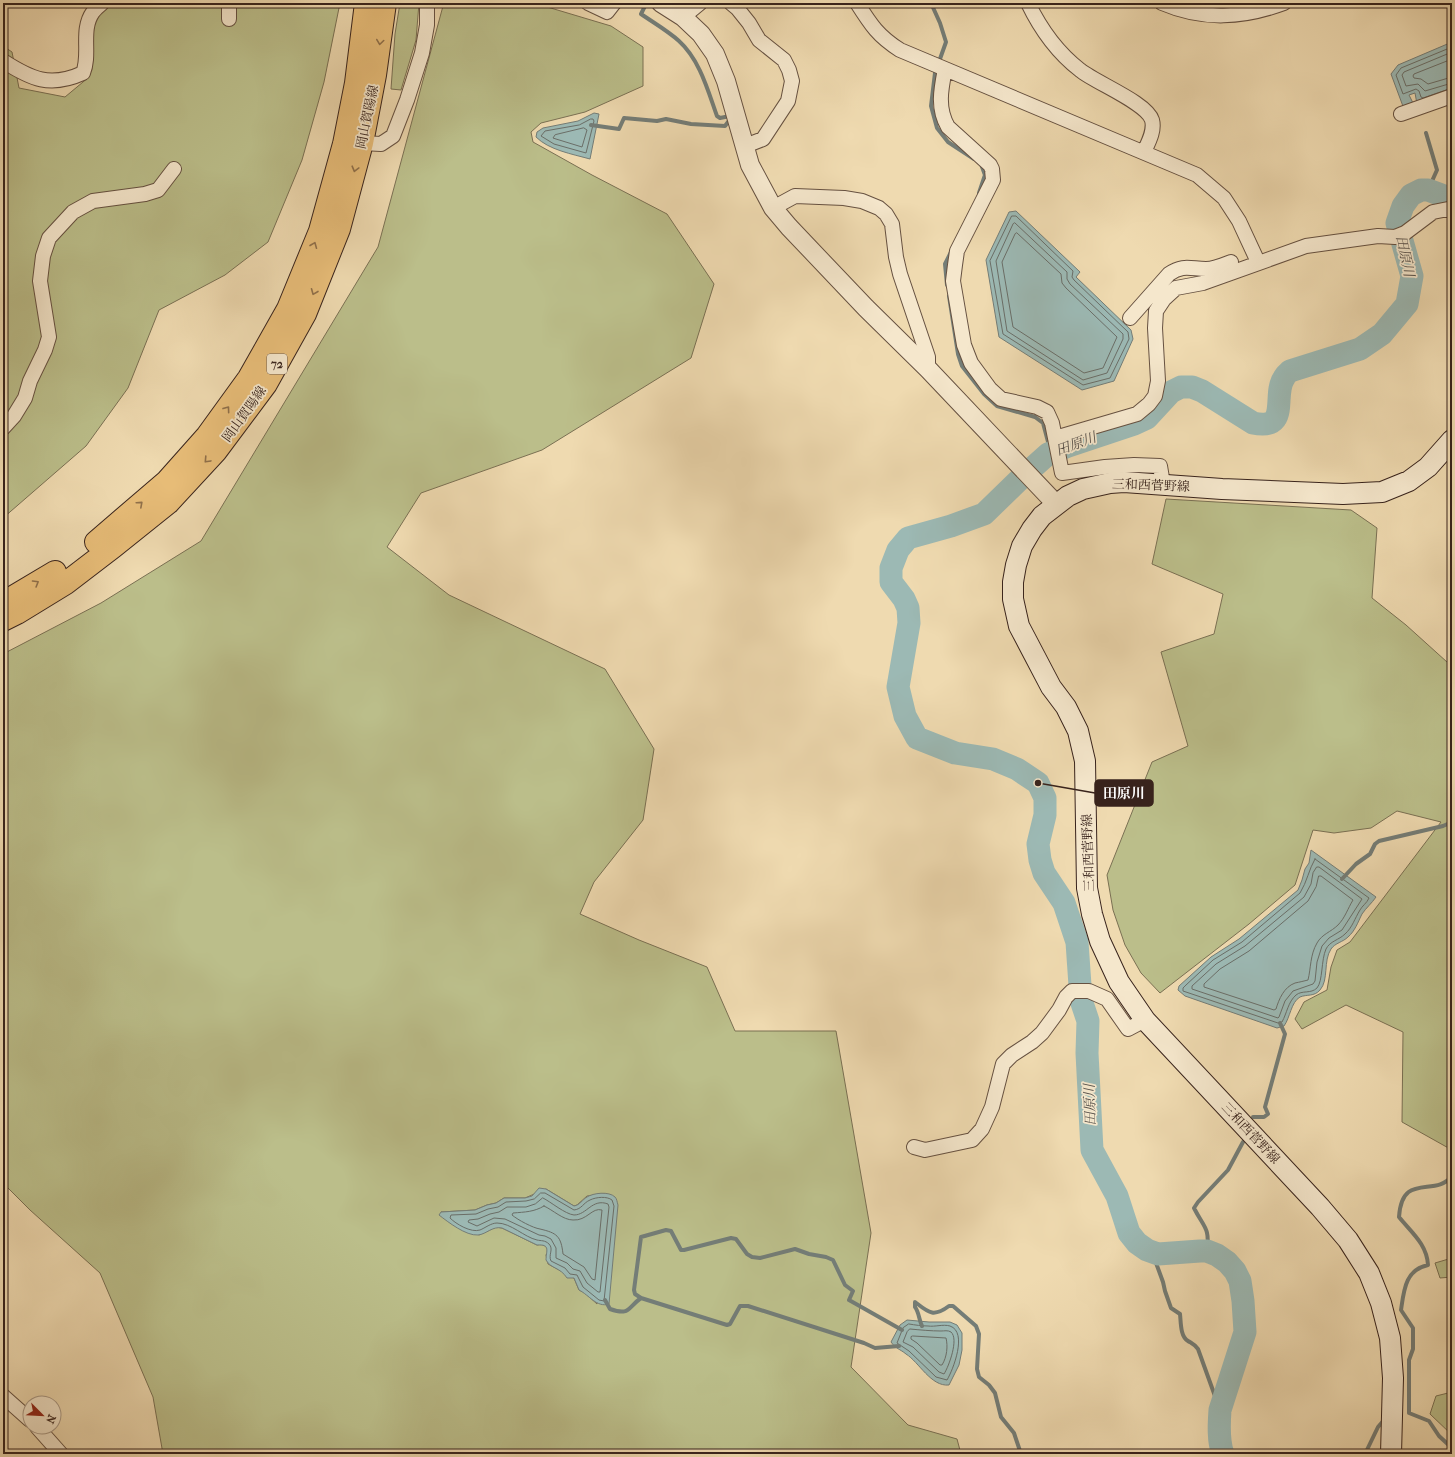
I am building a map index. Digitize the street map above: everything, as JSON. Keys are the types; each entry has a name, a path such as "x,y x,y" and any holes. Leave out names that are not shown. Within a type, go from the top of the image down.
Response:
{"main road":[{"name":"岡山賀陽線","path":"3,603 58,570 98,541 167,480 207,436 249,378 288,309 320,231 344,144 356,83 366,3"},
{"name":"岡山賀陽線","path":"3,620 66,583 113,548 168,503 216,451 266,384 305,314 340,229 362,143 375,75 385,3"},
{"name":"三和西菅野線","path":"1391,1454 1393,1378 1390,1338 1382,1302 1369,1273 1348,1240 1320,1207 1145,1020 1119,982 1100,941 1092,914 1088,888 1084,761 1078,731 1066,707 1051,687 1019,626 1013,599 1013,582 1016,565 1022,546 1032,529 1042,516 1056,504 1083,489 1110,483 1137,482 1222,489 1343,494 1382,492 1409,481 1428,467 1452,440"}],"street":[{"path":"3,61 34,78 50,81 75,77 83,73 86,65 87,25 92,12 102,3"},
{"path":"228,3 229,19"},
{"path":"362,143 381,144 392,136 407,100 422,54 427,25 427,3"},
{"path":"588,3 607,12 614,3"},
{"path":"661,3 683,17 701,34 714,54 726,81 750,165 773,208 789,227 866,308 928,369 1056,504"},
{"path":"683,17 700,3"},
{"path":"731,3 749,22 759,40 784,60 792,81 788,101 763,139 745,146"},
{"path":"857,3 872,27 884,40 900,50 1197,175 1224,198 1239,221 1256,258"},
{"path":"1028,3 1035,17 1050,39 1079,70 1094,81 1137,103 1147,111 1152,120 1152,132 1144,152"},
{"path":"1162,3 1171,7 1206,15 1227,16 1248,14 1284,3"},
{"path":"939,66 940,99 943,119 948,126 987,160 993,174 992,180 957,252 953,281 964,345 971,363 990,389 1001,399 1037,407 1047,412 1052,423 1062,473 1104,467 1134,465 1160,466 1163,484"},
{"path":"1401,114 1452,96"},
{"path":"3,428 14,416 25,398 30,380 45,350 49,337 40,282 42,256 49,238 73,212 93,201 144,194 158,190 174,169"},
{"path":"773,208 795,196 844,198 862,201 879,208 886,214 892,224 896,257 900,274 928,357 928,369"},
{"path":"1130,318 1169,274 1176,269 1186,267 1207,269 1216,268 1306,246 1378,236 1400,235 1433,212 1448,209 1452,211"},
{"path":"1056,445 1137,414 1149,404 1155,396 1158,381 1155,328 1156,311 1164,298 1176,288 1203,283 1256,258"},
{"path":"914,1147 925,1150 972,1140 982,1129 992,1107 1003,1064 1012,1055 1032,1042 1042,1033 1059,1010 1066,997 1072,991 1089,991 1107,999 1128,1029 1145,1020"},
{"path":"3,1396 22,1413"},
{"path":"44,1435 61,1454"}],"green space":[{"path":"110,3 340,3 324,82 302,160 268,242 225,275 159,310 128,388 86,446 3,518 3,46 12,52 19,88 65,97 89,77 86,35 101,7"},
{"path":"400,3 419,3 416,40 401,90 391,89 395,34"},
{"path":"446,3 534,3 611,26 643,47 643,86 585,112 541,123 531,132 533,142 667,214 714,284 691,358 542,450 421,493 387,547 449,595 605,669 654,749 643,820 594,882 580,914 639,940 707,967 735,1031 836,1031 871,1233 851,1367 908,1425 957,1439 961,1454 163,1454 153,1397 100,1273 30,1210 3,1183 3,654 101,603 201,541 378,247 443,6","holes":["546,1189 574,1206 587,1196 605,1194 597,1304 585,1293 579,1290 574,1278 548,1264 546,1255 548,1251 544,1245 537,1245 502,1228 496,1227 479,1235 441,1212 475,1210 496,1203 504,1198 525,1198"]},
{"path":"1166,499 1351,510 1377,528 1372,598 1406,625 1447,662 1452,655 1452,1150 1402,1122 1403,1032 1346,1005 1302,1029 1295,1019 1304,1002 1327,990 1331,967 1337,950 1350,942 1441,822 1397,811 1371,828 1334,833 1313,830 1295,885 1249,924 1160,993 1141,973 1125,945 1113,910 1107,875 1152,762 1188,746 1161,652 1214,634 1223,594 1152,564"},
{"path":"1452,1258 1452,1277 1440,1278 1435,1263"},
{"path":"1452,1392 1452,1435 1430,1414 1436,1396"}],"water":[{"path":"1452,42 1452,91 1417,104 1415,93 1409,95 1414,105 1404,109 1391,74 1398,65"},
{"path":"594,113 599,114 590,159 554,148 536,137 537,132 543,128 578,121"},
{"path":"1016,211 1080,272 1076,277 1131,330 1133,339 1114,381 1082,390 999,337 986,260 1009,212"},
{"path":"1311,850 1376,897 1362,914 1350,935 1331,949 1327,959 1323,986 1320,990 1315,994 1303,996 1297,999 1284,1026 1277,1028 1185,996 1178,990 1179,986 1211,957 1239,939 1298,890 1305,869 1309,863"},
{"path":"539,1188 546,1189 574,1206 578,1205 587,1197 597,1194 605,1193 616,1198 618,1205 609,1304 605,1305 597,1303 579,1290 574,1278 567,1278 564,1274 550,1265 546,1260 546,1247 537,1245 502,1228 495,1228 478,1235 473,1235 457,1228 439,1215 441,1212 475,1210 496,1203 504,1198 525,1198 532,1196"},
{"path":"907,1320 950,1322 957,1325 962,1333 962,1350 959,1365 949,1385 943,1385 931,1378 911,1358 896,1348 891,1342 900,1325"}],"waterway":[{"path":"931,3 940,23 946,42 935,73 931,106 937,128 948,142 974,159"},
{"path":"591,125 619,129 624,118 657,121 666,119 691,124 725,126 731,118 730,116 720,118 717,116 707,86 693,57 675,37 641,14 646,4"},
{"path":"1426,133 1437,170 1428,190"},
{"path":"979,193 985,175 981,164"},
{"name":"田原川","path":"1223,1454 1221,1449 1219,1427 1220,1410 1245,1332 1240,1281 1235,1271 1227,1262 1217,1255 1207,1251 1158,1254 1147,1250 1137,1243 1129,1233 1117,1196 1092,1150 1087,1053 1088,1021 1081,1000 1077,942 1064,903 1044,873 1040,860 1038,844 1045,815 1045,798 1038,783 1017,769 993,759 955,753 917,738 905,716 898,687 909,623 908,608 904,599 891,582 891,568 898,550 908,538 951,526 984,514 1048,454 1147,418 1171,392 1181,387 1192,387 1202,391 1253,423 1265,424 1272,422 1276,417 1278,410 1281,385 1285,376 1290,371 1360,349 1382,334 1407,304 1412,276 1397,223 1403,206 1411,195 1421,190 1428,190 1452,199"},
{"path":"947,285 945,264 951,252"},
{"path":"949,296 958,354 962,366 984,394 997,406 1035,417 1043,423 1051,453"},
{"path":"1342,879 1356,864 1370,854 1375,844 1379,841 1443,826 1452,822"},
{"path":"1253,1117 1264,1117 1268,1114 1265,1107 1285,1034 1280,1023"},
{"path":"1207,1251 1207,1232 1194,1208 1228,1170 1243,1142"},
{"path":"1452,1176 1445,1182 1413,1190 1406,1194 1401,1203 1399,1217 1422,1245 1428,1265 1414,1271 1410,1276 1403,1295 1401,1310 1413,1328 1413,1349 1409,1360 1409,1413 1429,1421 1439,1436 1452,1448"},
{"path":"641,1298 635,1294 634,1290 641,1237 666,1230 671,1231 681,1250 731,1238 736,1239 747,1254 752,1257 760,1258 795,1249 809,1254 826,1257 833,1260 845,1285 853,1291 849,1300 902,1330"},
{"path":"1152,1252 1171,1308 1180,1314 1181,1329 1185,1339 1198,1349 1220,1410"},
{"path":"605,1300 610,1309 621,1312 628,1310 641,1298 727,1325 730,1324 740,1306 748,1306 864,1343 875,1348 899,1346"},
{"path":"922,1326 915,1307 915,1302 927,1311 935,1313 949,1306 953,1306 976,1326 979,1334 977,1369 979,1377 989,1385 995,1393 1001,1417 1014,1433 1021,1454"},
{"path":"1365,1454 1378,1427 1384,1420"}],"place":[{"name":"田原川","path":"1038,783"}]}
